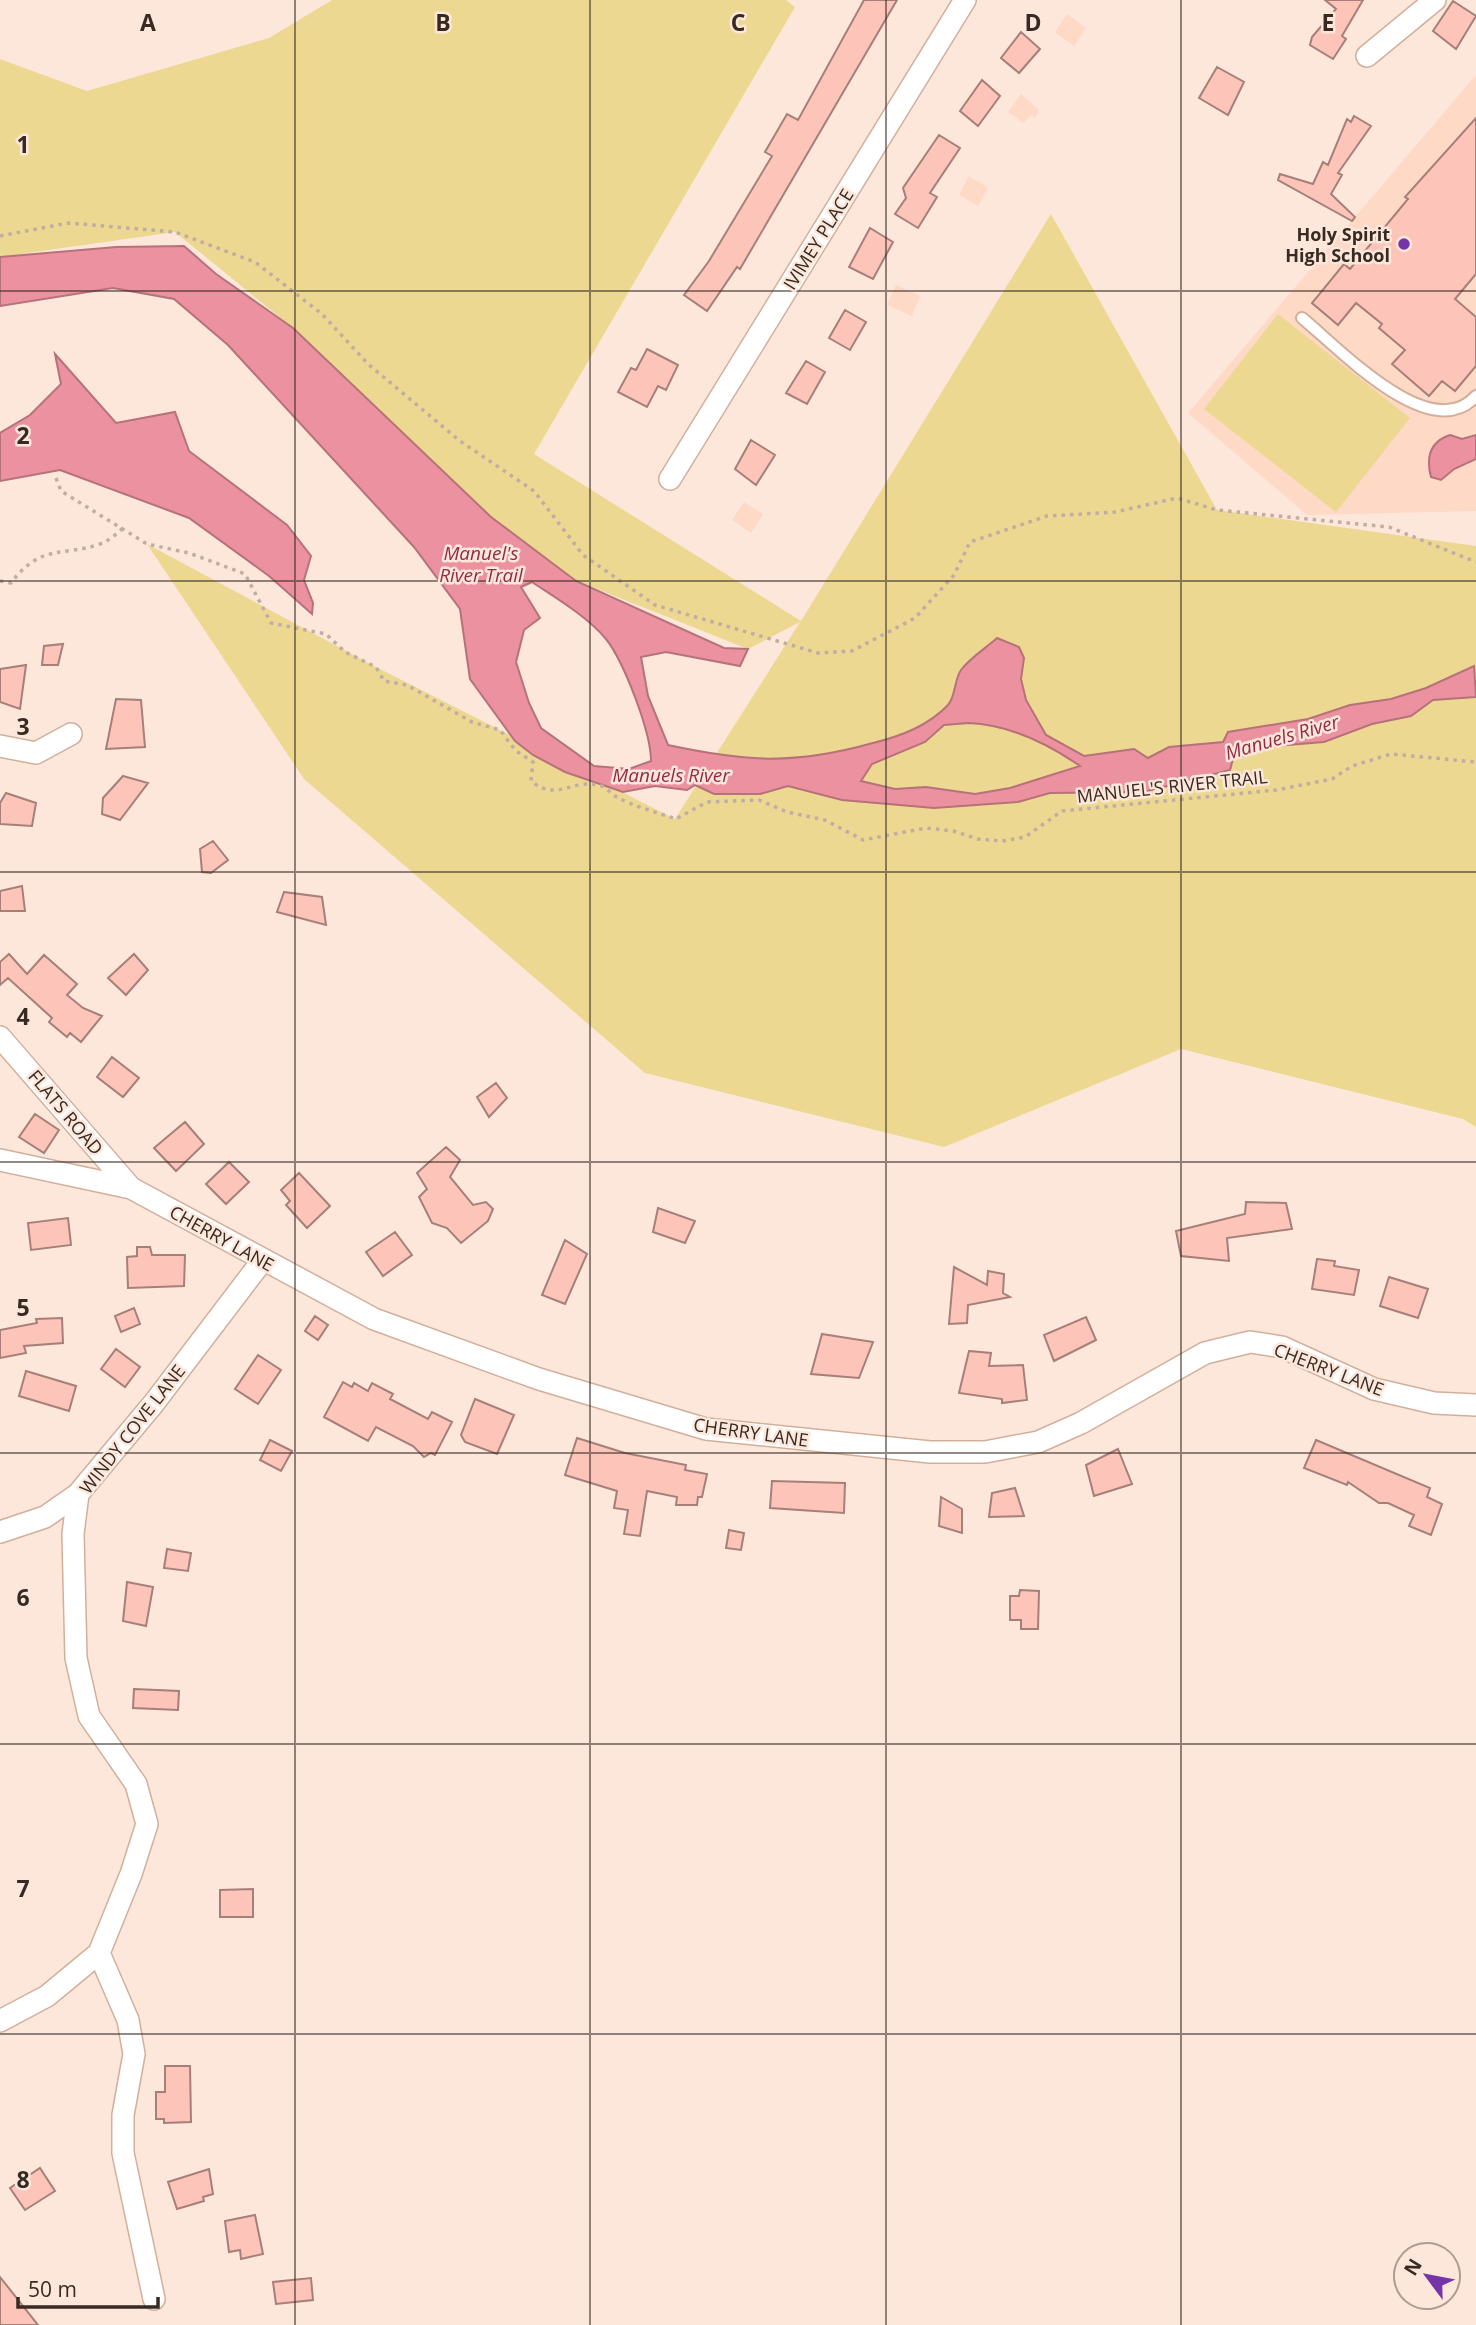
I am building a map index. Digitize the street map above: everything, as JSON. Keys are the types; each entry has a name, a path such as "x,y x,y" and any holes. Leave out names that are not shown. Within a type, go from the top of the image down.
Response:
{"street":[{"name":"IVIMEY PLACE","path":"670,479 965,0"},
{"path":"1367,56 1435,0"},
{"path":"0,746 36,753 71,734"},
{"name":"FLATS ROAD","path":"0,1037 131,1188"},
{"name":"CHERRY LANE","path":"0,1160 131,1188 374,1319 540,1379 706,1429 930,1452 985,1452 1038,1442 1081,1423 1205,1353 1250,1342 1282,1347 1374,1389 1434,1403 1476,1405"},
{"name":"WINDY COVE LANE","path":"99,1953 131,1874 147,1824 136,1784 89,1716 75,1658 73,1534 78,1494 262,1261"},
{"path":"0,1532 45,1517 78,1494"},
{"path":"0,2021 47,1996 99,1953 128,2020 134,2054 123,2115 123,2153 154,2299"}],"lane":[{"path":"1302,318 1395,393 1417,407 1443,412 1466,407 1476,396"}],"path":[{"path":"0,236 68,223 175,232 255,262 322,314 368,364 460,441 534,491 583,555 655,605 818,653 852,651 915,618 954,575 970,541 1047,516 1115,512 1177,498 1217,510 1389,527 1476,562"},
{"name":"MANUEL'S RIVER TRAIL","path":"56,478 61,491 148,544 189,553 245,574 271,623 326,634 345,652 376,667 384,681 407,685 472,722 500,730 516,751 533,762 531,781 540,789 552,793 576,785 604,786 615,796 676,819 706,802 759,800 787,812 825,820 863,840 926,828 1002,841 1025,837 1062,811 1276,790 1332,779 1360,762 1391,754 1476,762"},
{"path":"0,581 11,583 27,566 53,551 97,545 123,528"}],"shaded area":[{"path":"332,0 786,0 795,7 534,454 801,621 1051,214 1217,510 1476,546 1476,1127 1463,1119 1181,1049 944,1147 645,1073 304,779 147,544 376,667 675,819 800,622 748,649 577,581 491,517 293,328 175,232 0,257 0,59 87,91 269,38"},
{"path":"1067,14 1086,28 1074,46 1055,32"},
{"name":"Holy Spirit High School","path":"1476,75 1476,511 1307,515 1188,413"},
{"path":"1021,94 1039,110 1035,118 1031,115 1023,123 1008,112"},
{"path":"969,176 988,188 978,206 959,195"},
{"path":"896,285 920,296 912,316 887,305"},
{"path":"1278,314 1410,418 1336,512 1204,409"},
{"path":"744,502 763,514 751,533 732,520"}],"water":[{"name":"Manuel's River Trail","path":"184,246 216,274 293,328 491,517 576,581 724,648 748,649 740,666 666,652 641,657 648,696 668,745 722,755 770,759 819,755 894,737 923,724 948,705 961,670 997,638 1019,647 1024,658 1021,679 1026,700 1046,735 1084,756 1134,749 1148,758 1169,747 1223,742 1228,732 1308,719 1350,705 1391,699 1426,688 1474,666 1476,697 1433,700 1411,716 1372,724 1324,742 1275,746 1233,759 1230,770 1144,792 1050,793 1018,802 934,808 842,800 788,786 760,794 714,794 695,785 687,790 655,786 623,792 565,772 533,755 515,741 470,679 460,609 414,547 228,345 174,299 113,288 0,306 0,257 116,247","holes":["532,582 571,608 606,639 628,680 642,716 651,761 629,769 594,766 541,728 529,703 516,662 524,630 540,618 521,587","969,723 1013,731 1054,750 1080,766 1010,788 975,794 926,787 895,789 861,781 872,764 925,742 944,725"]},
{"path":"55,354 116,423 175,412 189,451 287,525 311,556 304,580 313,603 312,614 269,576 189,518 60,470 0,481 0,433 30,415 61,384"},
{"path":"1450,435 1462,439 1476,435 1476,459 1454,469 1441,480 1431,477 1429,457 1433,446"}],"building":[{"path":"864,0 897,0 740,269 737,267 707,311 684,295 709,261 772,156 765,152 787,114 798,120"},
{"path":"1325,0 1363,0 1342,36 1346,39 1333,59 1310,45 1312,37 1336,9"},
{"path":"1453,1 1476,16 1456,49 1433,31"},
{"path":"1021,32 1040,49 1019,73 1001,58"},
{"path":"1217,67 1244,82 1228,115 1199,98"},
{"path":"982,80 1000,96 978,126 960,111"},
{"path":"1354,116 1371,126 1338,173 1342,175 1331,194 1355,217 1352,221 1278,180 1280,174 1313,184 1323,162 1328,165 1347,119 1351,122"},
{"name":"Holy Spirit High School","path":"1476,118 1476,274 1455,299 1476,317 1476,366 1455,391 1442,381 1429,396 1392,364 1405,350 1379,328 1382,324 1356,303 1338,325 1312,303 1344,264 1350,269 1408,199 1405,197"},
{"path":"939,135 960,148 930,193 937,197 918,228 895,214 906,198 903,188"},
{"path":"870,228 893,242 873,279 849,267"},
{"path":"845,310 866,322 850,350 829,338"},
{"path":"647,349 678,365 666,390 658,386 647,407 618,392 631,368 636,370"},
{"path":"806,361 825,372 807,404 786,393"},
{"path":"751,440 775,455 756,485 735,469"},
{"path":"63,644 58,665 42,665 44,646"},
{"path":"26,665 20,709 0,702 0,669"},
{"path":"116,699 141,700 145,747 106,749"},
{"path":"123,776 148,783 120,820 102,814 103,798"},
{"path":"6,793 36,803 32,826 0,824 0,803"},
{"path":"213,841 228,860 211,873 202,872 200,849"},
{"path":"22,886 25,911 0,911 0,891"},
{"path":"284,892 322,897 326,925 277,912"},
{"path":"9,954 27,974 44,955 77,984 67,995 83,1008 102,1016 81,1042 70,1033 67,1037 49,1022 52,1018 8,978 0,985 0,962"},
{"path":"134,954 148,970 126,995 108,978"},
{"path":"112,1057 139,1078 123,1097 97,1077"},
{"path":"496,1083 507,1098 489,1117 477,1097"},
{"path":"35,1114 59,1130 44,1153 19,1137"},
{"path":"185,1122 204,1144 176,1171 154,1148"},
{"path":"446,1147 460,1160 450,1177 473,1205 486,1202 493,1209 488,1221 461,1243 447,1228 432,1223 419,1197 427,1189 417,1173"},
{"path":"229,1162 249,1182 226,1204 206,1184"},
{"path":"299,1173 330,1206 307,1228 286,1205 290,1201 281,1190"},
{"path":"1246,1202 1286,1203 1292,1229 1227,1238 1229,1261 1181,1256 1176,1231 1245,1214"},
{"path":"658,1208 695,1221 685,1243 653,1232"},
{"path":"68,1218 71,1245 31,1250 28,1223"},
{"path":"395,1232 412,1255 383,1276 366,1252"},
{"path":"565,1240 587,1254 565,1304 542,1295"},
{"path":"137,1247 150,1247 152,1255 185,1255 184,1286 128,1288 127,1257 137,1256"},
{"path":"1317,1259 1335,1261 1334,1266 1359,1270 1354,1295 1312,1289"},
{"path":"954,1267 987,1285 988,1271 1004,1274 1003,1293 1010,1297 968,1305 967,1323 949,1324"},
{"path":"1389,1277 1428,1289 1418,1318 1380,1306"},
{"path":"134,1308 140,1324 121,1332 115,1316"},
{"path":"315,1316 328,1325 318,1340 305,1331"},
{"path":"1086,1317 1096,1340 1054,1361 1044,1335"},
{"path":"62,1318 63,1343 24,1346 26,1353 0,1358 0,1330 37,1323 36,1319"},
{"path":"822,1334 873,1342 859,1378 811,1374"},
{"path":"116,1349 140,1367 125,1387 101,1369"},
{"path":"969,1351 991,1353 989,1366 1023,1365 1027,1400 1002,1403 1002,1399 959,1393"},
{"path":"258,1355 281,1370 258,1404 235,1389"},
{"path":"26,1371 76,1386 69,1411 19,1396"},
{"path":"343,1382 352,1387 354,1383 368,1391 372,1383 393,1394 390,1399 428,1419 432,1412 452,1422 435,1455 431,1453 424,1457 413,1446 376,1427 368,1441 324,1417"},
{"path":"475,1399 514,1415 497,1454 465,1442 461,1435"},
{"path":"577,1438 625,1453 686,1465 685,1470 707,1474 702,1497 698,1497 697,1505 676,1505 677,1497 647,1491 640,1536 624,1534 628,1510 614,1508 617,1491 565,1475"},
{"path":"270,1440 292,1451 281,1471 260,1460"},
{"path":"1316,1440 1430,1488 1427,1497 1442,1504 1431,1535 1409,1526 1414,1515 1388,1503 1379,1503 1348,1482 1347,1485 1304,1468"},
{"path":"1118,1449 1132,1484 1094,1496 1086,1465"},
{"path":"772,1481 845,1483 844,1513 770,1508"},
{"path":"1015,1488 1024,1516 989,1517 992,1493"},
{"path":"941,1497 962,1509 962,1533 939,1526"},
{"path":"729,1530 744,1533 741,1550 726,1548"},
{"path":"167,1549 191,1553 188,1571 164,1568"},
{"path":"127,1582 153,1587 146,1626 123,1621"},
{"path":"1020,1590 1039,1591 1038,1629 1021,1629 1021,1620 1010,1620 1010,1596 1019,1596"},
{"path":"134,1689 179,1691 178,1710 133,1708"},
{"path":"253,1889 253,1917 220,1917 220,1890"},
{"path":"165,2066 190,2066 191,2122 164,2123 164,2119 156,2119 156,2092 165,2092"},
{"path":"40,2168 55,2191 25,2210 10,2188"},
{"path":"209,2169 213,2194 203,2197 204,2201 177,2209 168,2182"},
{"path":"255,2215 263,2254 241,2259 240,2250 229,2252 225,2221"},
{"path":"0,2277 38,2325 0,2325"},
{"path":"311,2278 313,2300 276,2304 273,2282"}],"place":[{"name":"Holy Spirit High School","path":"1404,244"}],"water label":[{"name":"Manuels River","path":"1282,737"},
{"name":"Manuels River","path":"671,775"}]}
